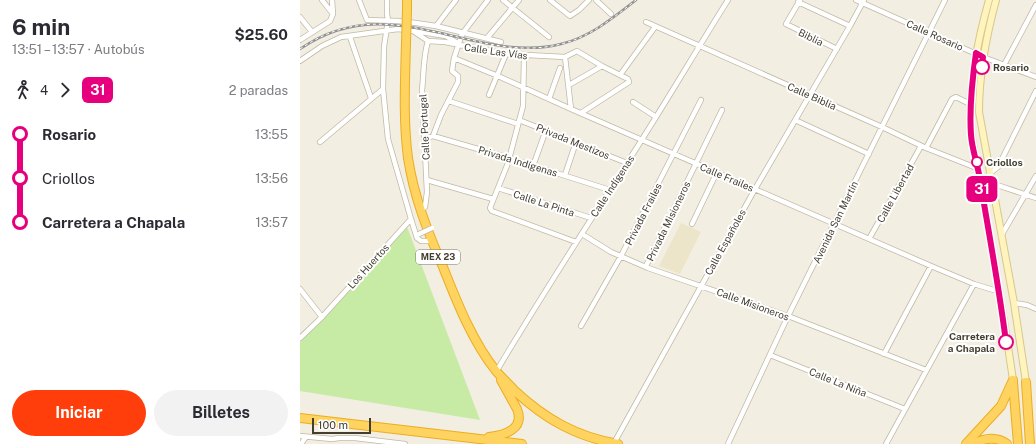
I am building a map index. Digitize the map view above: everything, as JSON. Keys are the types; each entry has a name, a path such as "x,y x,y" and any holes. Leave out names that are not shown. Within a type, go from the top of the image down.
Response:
{"highway":[{"name":"MEX 23","path":"407,0 404,111 405,134 410,166 420,212 467,322 496,372 532,406 550,418 584,436 616,444"},
{"path":"478,438 506,434 515,427 518,420 517,409 496,372"},
{"path":"966,444 1001,406 1013,380"},
{"path":"1013,380 1018,444"},
{"path":"1026,382 1032,400 1036,406"},
{"path":"1026,382 1030,444"},
{"path":"300,418 522,444"},
{"path":"976,444 979,441 988,439 996,439 1007,444"}],"street":[{"path":"322,0 333,14"},
{"path":"300,40 327,24 333,14 332,0"},
{"name":"Calle Las Vías","path":"359,0 367,20 388,20 436,26 462,34 501,42"},
{"path":"388,0 388,20 384,47 383,89 388,140 417,238 421,241 431,240"},
{"path":"436,26 456,0"},
{"path":"425,138 433,136 441,115 459,78 452,71 454,58 462,34 488,0"},
{"path":"503,0 549,37"},
{"path":"487,38 519,0"},
{"path":"550,0 570,16 579,10 589,0"},
{"path":"596,0 611,14"},
{"name":"Calle Indígenas","path":"496,372 728,0"},
{"name":"Calle Rosario","path":"856,0 863,1 1004,66 1036,77"},
{"name":"Avenida San Martín","path":"728,444 788,316 945,0"},
{"path":"989,0 976,53 972,79 970,104 971,138 978,168 1000,292 1013,380"},
{"path":"996,0 988,28 983,57 979,89 979,112 989,174 1014,303 1026,382"},
{"path":"799,1 850,26"},
{"name":"Biblia","path":"799,1 786,24 837,49"},
{"name":"Calle Españoles","path":"616,444 701,285 863,1"},
{"path":"1004,66 1036,5"},
{"path":"300,17 312,32"},
{"name":"Calle Biblia","path":"646,22 882,127 921,146 978,168"},
{"path":"620,75 655,27"},
{"path":"300,61 322,46 341,37 350,37 387,30 398,29 446,36 459,45"},
{"path":"413,31 428,41"},
{"path":"350,37 371,98"},
{"name":"Calle Las Vías","path":"428,41 445,42 524,56 565,57 577,51 602,66"},
{"name":"Calle Portugal","path":"420,212 425,207 427,192 422,90 424,76 423,64 428,41"},
{"path":"489,95 506,54"},
{"path":"524,56 523,106 509,158 490,207 491,210 576,242"},
{"path":"565,57 572,109"},
{"name":"Calle Frailes","path":"454,58 931,266 974,284 1000,292"},
{"path":"569,85 602,66 628,79 628,84 582,113"},
{"path":"549,99 560,68"},
{"path":"320,142 383,89"},
{"path":"989,174 998,167 1036,91"},
{"path":"926,148 952,98 956,97 970,104"},
{"name":"Privada Frailes","path":"581,326 622,256 701,100"},
{"name":"Privada Mestizos","path":"449,101 546,130 627,163"},
{"path":"633,102 656,117"},
{"name":"Privada Misioneros","path":"646,266 722,110"},
{"path":"795,120 869,154"},
{"path":"533,166 546,130"},
{"name":"Privada Indígenas","path":"433,136 565,175 610,190"},
{"path":"565,175 576,142"},
{"name":"Calle Libertad","path":"869,239 921,146"},
{"path":"692,224 717,172"},
{"path":"1001,236 1036,176"},
{"path":"427,180 493,199"},
{"path":"992,186 997,185 1025,193 1036,198"},
{"name":"Calle La Pinta","path":"498,188 591,218"},
{"name":"Los Huertos","path":"300,338 322,317 411,219"},
{"path":"419,234 432,228"},
{"name":"Calle Misioneros","path":"582,234 611,252 646,266 788,316 926,370"},
{"path":"990,242 993,236 1001,236"},
{"path":"884,354 931,266"},
{"path":"886,444 974,284"},
{"path":"300,289 322,317"},
{"path":"1014,303 1027,305 1036,309"},
{"name":"Calle La Niña","path":"770,355 905,409"},
{"path":"300,436 332,439 355,438 404,444"},
{"path":"301,444 306,437"},
{"path":"355,438 355,444"},
{"path":"329,444 332,439"}],"shaded area":[{"path":"681,223 701,232 680,274 659,266"}],"green space":[{"path":"406,224 480,420 300,391 300,342"}],"railway":[{"path":"300,49 323,36 345,28 388,24 433,31 510,47 531,48 551,46 582,37 610,20 636,0"}],"bus line":[{"name":"31","path":"982,67 983,57 976,53 970,104 971,138 978,168 989,237 1000,292 1006,342"}],"place":[{"name":"Rosario","path":"982,67"},
{"name":"Criollos","path":"977,162"},
{"name":"Carretera a Chapala","path":"1006,342"}]}
